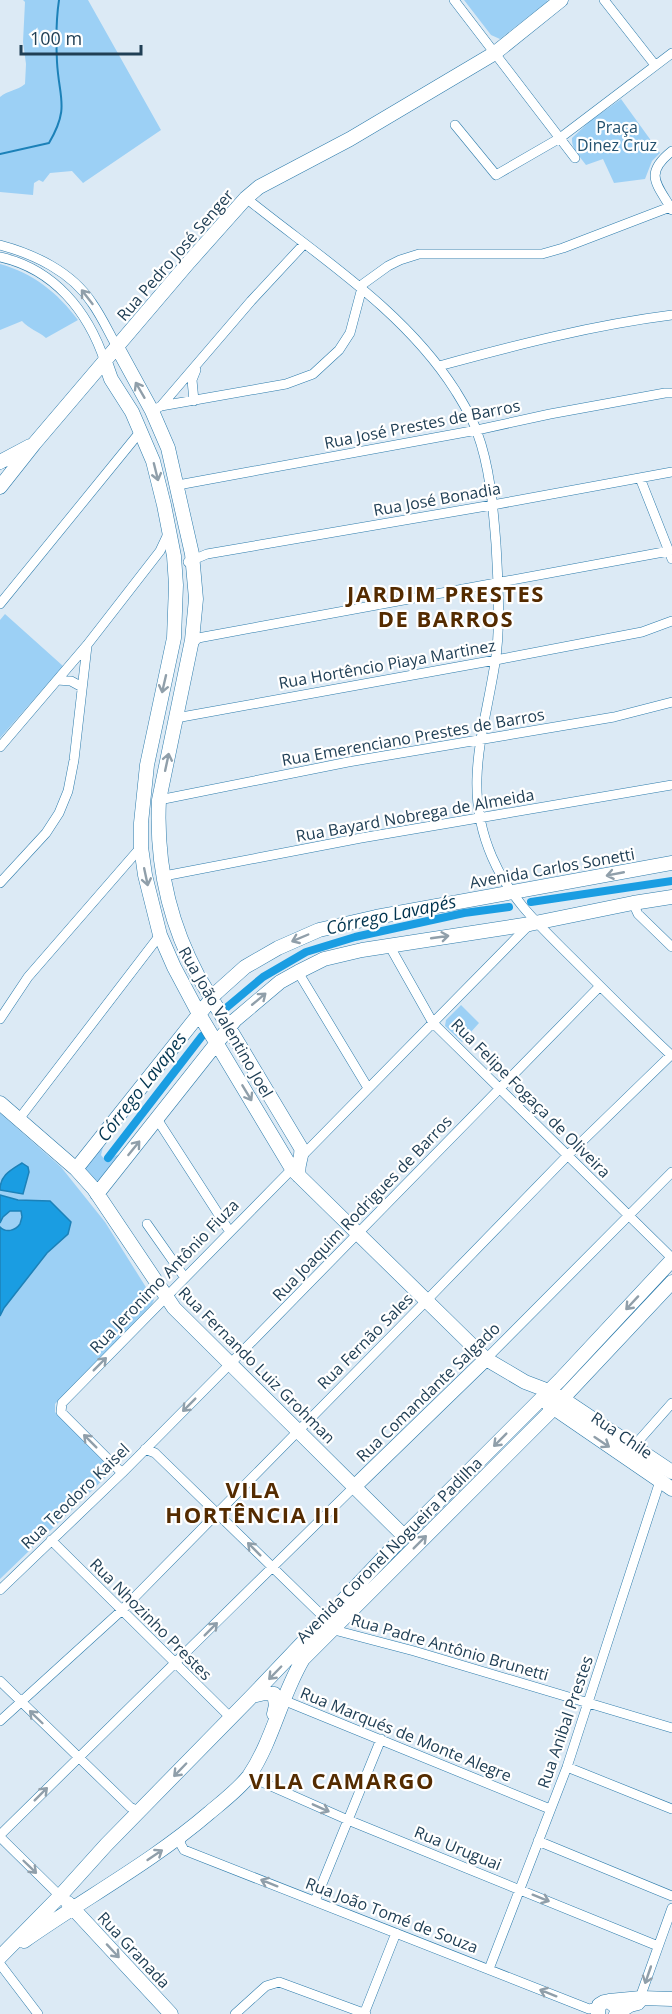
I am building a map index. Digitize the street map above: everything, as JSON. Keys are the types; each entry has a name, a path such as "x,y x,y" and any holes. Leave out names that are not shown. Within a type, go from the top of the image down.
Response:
{"street":[{"path":"454,0 575,158"},
{"name":"Rua Pedro José Senger","path":"4,482 189,262 246,198 259,187 350,139 495,53 561,0"},
{"path":"604,0 655,65"},
{"path":"455,125 496,175 560,138 672,53"},
{"path":"157,409 286,384 313,374 339,350 350,333 361,288 370,277 410,256 419,254 542,254 563,249 671,209 654,173 658,163 672,151"},
{"path":"246,198 361,288 412,334 439,366 477,430 493,505 498,582 496,660 476,776 480,819 491,856 509,892 533,923 557,942 672,1056"},
{"path":"157,409 250,301 304,244"},
{"path":"0,245 20,250 42,260 80,288 92,301 117,347"},
{"path":"0,257 17,261 46,277 63,290 80,311 105,362"},
{"path":"439,366 538,339 633,320 672,315"},
{"name":"Rua João Valentino Joel","path":"117,347 127,367 157,409 177,485 183,555 196,599 187,640 176,718 159,800 159,842 164,876 178,935 297,1160"},
{"path":"194,401 192,380 205,355"},
{"name":"Rua João Valentino Joel","path":"105,362 111,379 132,412 153,461 169,531 183,555 176,585 187,640 147,765 141,823 141,847 145,875 160,935 199,1014 297,1160 359,1233 486,1359 546,1395"},
{"path":"91,378 102,376 111,379 111,370 116,365 127,367"},
{"name":"Rua José Prestes de Barros","path":"177,485 672,393"},
{"path":"0,604 140,432"},
{"name":"Rua Pedro José Senger","path":"0,462 34,444"},
{"path":"125,450 132,448 147,450"},
{"path":"0,462 9,468 4,482"},
{"name":"Rua José Bonadia","path":"154,558 207,554 672,472"},
{"path":"187,640 498,582 670,555 640,478"},
{"path":"0,747 87,645 163,547 169,531"},
{"name":"Rua Hortêncio Piaya Martinez","path":"176,718 642,632 672,621"},
{"path":"0,883 46,833 59,813 68,790 74,760 87,645"},
{"path":"57,680 71,681 82,687"},
{"name":"Rua Emerenciano Prestes de Barros","path":"159,800 348,762 614,717 672,702"},
{"name":"Rua Bayard Nobrega de Almeida","path":"164,876 361,838 672,785"},
{"path":"0,1019 28,977 141,847"},
{"name":"Avenida Carlos Sonetti","path":"76,1169 211,998 245,967 278,948 318,930 509,892 672,863"},
{"path":"96,1191 229,1028 255,1001 298,972 324,959 389,945 533,923 672,897"},
{"path":"633,903 638,914 672,947"},
{"path":"557,942 555,928 557,922 564,916"},
{"name":"Rua Jeronimo Antônio Fiuza","path":"122,1473 61,1412 62,1403 230,1232 297,1160 533,923"},
{"path":"19,1119 160,935"},
{"name":"Rua Felipe Fogaça de Oliveira","path":"389,945 433,1023 672,1259"},
{"path":"298,972 368,1088"},
{"name":"Rua Joaquim Rodrigues de Barros","path":"145,1449 600,986"},
{"name":"Rua Fernão Sales","path":"0,1721 120,1611 567,1155 672,1056"},
{"name":"Rua Fernando Luiz Grohman","path":"0,1103 76,1169 96,1191 166,1298 404,1536"},
{"path":"157,1119 230,1232"},
{"name":"Rua Comandante Salgado","path":"0,1836 486,1359 672,1172"},
{"path":"147,1224 185,1278"},
{"name":"Avenida Coronel Nogueira Padilha","path":"0,1957 182,1836 235,1791 248,1776 267,1740 279,1697 329,1624 404,1536 546,1395 672,1259"},
{"name":"Avenida Coronel Nogueira Padilha","path":"0,1957 252,1696 558,1403 672,1282"},
{"path":"579,1380 576,1393 577,1403 590,1417"},
{"path":"546,1395 558,1403"},
{"name":"Rua Chile","path":"558,1403 590,1417 672,1472"},
{"name":"Rua Chile","path":"558,1403 672,1489"},
{"path":"634,1446 672,1403"},
{"path":"145,1449 155,1453 329,1624"},
{"name":"Rua Teodoro Kaisel","path":"0,1590 145,1449"},
{"name":"Rua Anibal Prestes","path":"489,1969 567,1767 660,1481"},
{"name":"Rua Nhozinho Prestes","path":"51,1540 120,1611 231,1718"},
{"name":"Rua Padre Antônio Brunetti","path":"329,1624 338,1631 672,1728"},
{"path":"0,1682 130,1807 142,1809"},
{"path":"252,1696 265,1693 279,1697"},
{"name":"Rua Marqués de Monte Alegre","path":"279,1697 550,1809"},
{"path":"315,1901 381,1739"},
{"path":"567,1767 672,1809"},
{"name":"Rua Uruguai","path":"248,1776 348,1820 658,1946"},
{"path":"0,1836 60,1896"},
{"name":"Rua João Tomé de Souza","path":"182,1836 180,1843 184,1850 589,2009 604,2009"},
{"path":"538,1841 672,1896"},
{"name":"Rua Granada","path":"60,1896 171,2014"},
{"path":"641,2000 672,1908"},
{"path":"236,2014 266,1986 279,1982 365,2014 396,1933"},
{"path":"0,1964 38,2014"},
{"path":"604,2009 630,2005 641,2000 665,2000"}],"green space":[{"path":"23,0 88,0 161,130 83,183 72,171 50,173 43,182 39,180 34,183 33,195 0,192 0,97 25,84 26,64 23,42 25,2"},
{"path":"464,0 548,1 500,39 491,35"},
{"name":"Praça Dinez Cruz","path":"621,99 660,153 652,161 645,179 614,183 603,159 586,165 574,149 572,138 590,121"},
{"path":"0,264 44,285 78,320 46,338 22,321 0,330"},
{"path":"5,614 63,666 0,738 0,620"},
{"path":"461,1005 479,1023 462,1042 445,1026 446,1020"},
{"path":"0,1113 61,1167 105,1222 154,1300 55,1404 55,1412 110,1468 111,1472 0,1579"},
{"path":"105,1139 101,1155 105,1160 122,1153 106,1176 97,1181 89,1179 84,1168"}],"water":[{"path":"22,1163 28,1167 29,1172 23,1194 0,1190 4,1177"},
{"path":"0,1195 18,1200 50,1201 71,1222 68,1234 47,1253 0,1316 0,1227 8,1231 13,1230 20,1224 22,1217 21,1211 10,1211 0,1223"}],"waterway":[{"path":"0,154 49,143 55,131 62,103 56,47 59,0"},
{"name":"Córrego Lavapés","path":"531,902 672,881"},
{"name":"Córrego Lavapés","path":"226,1008 263,977 306,952 355,937 464,913 509,907"},
{"name":"Córrego Lavapes","path":"108,1158 202,1036"}],"district":[{"name":"JARDIM PRESTES DE BARROS","path":"446,606"},
{"name":"VILA HORTÊNCIA III","path":"253,1502"},
{"name":"VILA CAMARGO","path":"342,1781"}]}
